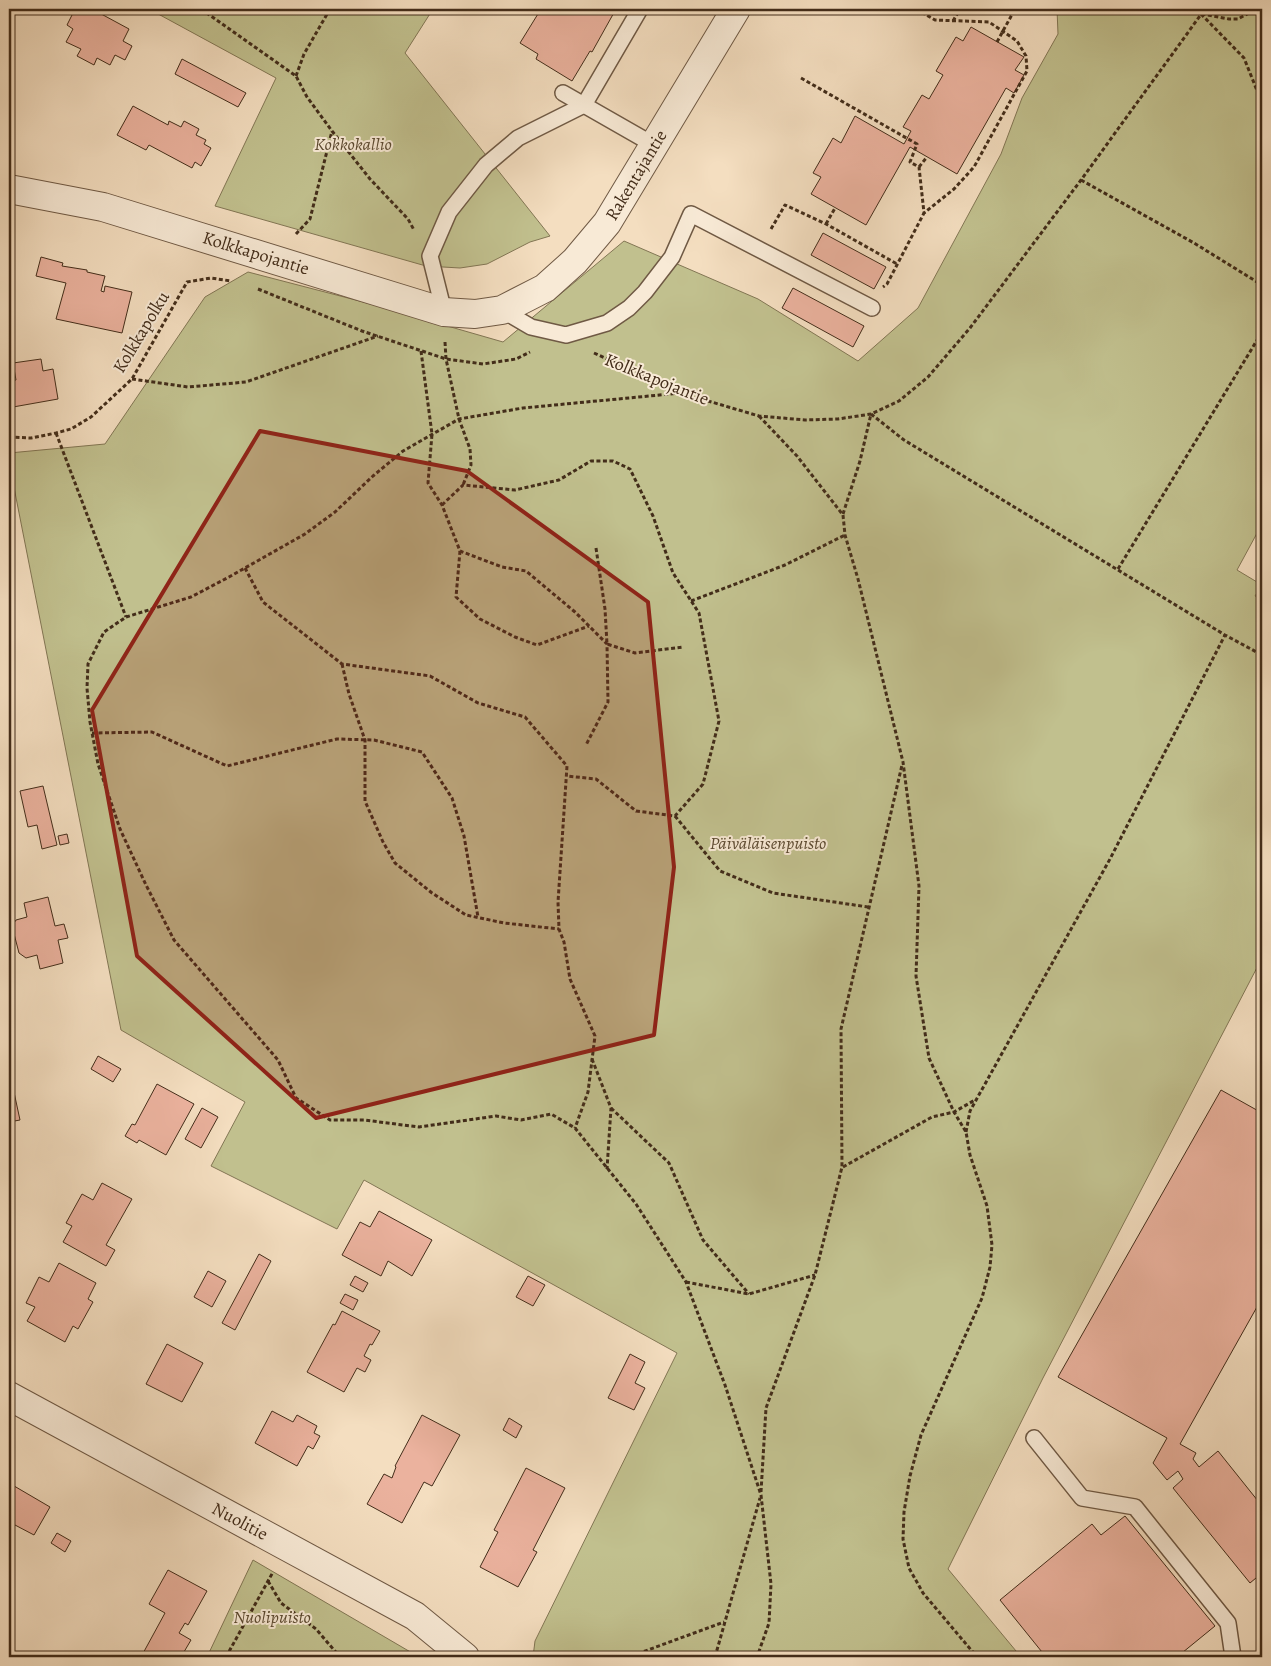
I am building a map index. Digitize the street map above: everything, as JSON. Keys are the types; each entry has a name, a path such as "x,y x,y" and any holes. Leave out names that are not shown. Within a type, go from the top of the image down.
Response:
{"street":[{"name":"Rakentajantie","path":"502,310 545,288 575,261 606,223 736,9"},
{"name":"Kolkkapojantie","path":"9,189 103,207 444,312 475,314 502,310"},
{"name":"Nuolitie","path":"9,1396 415,1616 465,1657"}],"lane":[{"path":"444,312 430,256 449,212 486,165 518,138 584,105 640,9"},
{"path":"563,93 654,145"},
{"path":"502,310 530,327 566,335 607,323 629,308 645,292 672,257 691,214 868,306"},
{"path":"1034,1438 1082,1498 1135,1507 1228,1623 1233,1657"}],"path":[{"path":"201,9 296,76 307,97 332,131 370,179 408,220 430,256"},
{"path":"296,76 304,54 330,9"},
{"path":"868,306 887,284 924,214 954,190 974,167 1027,71 1026,56 1018,41 988,22 935,20 916,9"},
{"path":"953,21 960,9"},
{"path":"997,42 1015,9"},
{"path":"1176,9 1229,19 1238,19 1256,9"},
{"name":"Kolkkapojantie","path":"566,335 584,348 681,393 759,416 805,420 838,419 871,414 898,401 928,377 970,328 1081,180 1205,9"},
{"path":"1201,14 1244,58 1262,103"},
{"path":"801,78 917,144 910,162 919,167"},
{"path":"294,237 310,219 332,131"},
{"path":"924,214 919,167 927,157"},
{"path":"1081,180 1194,243 1262,285"},
{"path":"760,249 785,205 826,224 897,264"},
{"path":"826,224 835,208"},
{"name":"Kolkkapolku","path":"9,438 30,438 56,434 71,429 91,417 132,380 187,282 211,278 239,282"},
{"path":"256,289 378,336 446,359 483,364 516,359 566,335"},
{"path":"442,504 463,485 471,466 470,448 459,419 446,359 444,312"},
{"path":"1118,569 1262,332"},
{"path":"132,380 188,387 246,382 378,336"},
{"path":"421,351 432,434 428,483 442,504 460,551 456,597 480,619 515,637 537,645 589,626"},
{"path":"681,393 523,408 459,419 403,451 305,534 191,597 126,617 104,632 88,664 87,688 98,764 120,830 174,940 278,1060 296,1098 330,1120 364,1120 419,1127 496,1116 521,1120 551,1114 575,1128 636,1204 686,1282 726,1385 761,1495 715,1657"},
{"path":"966,1132 954,1112 929,1058 916,976 919,886 903,762 858,579 844,535 842,515 860,461 871,414 904,440 1225,635 1262,655"},
{"path":"759,416 797,456 842,515"},
{"path":"56,434 126,617"},
{"path":"463,485 515,490 559,480 590,461 613,461 630,469 653,516 673,573 699,613 718,721 703,784 675,816"},
{"path":"691,601 785,565 844,535"},
{"path":"586,745 608,702 607,644 596,548"},
{"path":"460,551 502,567 526,571 607,644 635,653 683,647"},
{"path":"245,568 263,602 342,664 430,676 478,703 525,717 567,766 558,902 559,929 564,942 570,978 595,1036 588,1092 575,1128"},
{"path":"977,1657 923,1593 909,1568 903,1539 904,1512 910,1476 921,1435 982,1298 990,1267 992,1245 987,1206 970,1155 966,1132 970,1111 1110,859 1225,635"},
{"path":"342,664 349,694 365,740 365,802 383,842 395,863 466,915 504,923 559,929"},
{"path":"92,732 152,732 227,766 337,739 374,740 422,752 452,798 464,836 478,918"},
{"path":"757,1657 769,1623 771,1584 761,1495 766,1408 815,1275 842,1167 841,1029 903,762"},
{"path":"567,776 596,779 636,811 675,816 720,871 773,893 868,907"},
{"path":"592,1059 611,1108 608,1169"},
{"path":"842,1167 932,1117 954,1112 976,1100"},
{"path":"611,1108 669,1163 703,1240 749,1294"},
{"path":"686,1282 749,1294 815,1275"},
{"path":"226,1657 273,1571"},
{"path":"268,1581 281,1603 316,1629 340,1657"},
{"path":"547,1657 637,1654 725,1621"}],"highlighted area":[{"path":"260,431 467,471 648,602 674,867 654,1035 316,1118 137,956 92,710"}],"green space":[{"name":"Kokkokallio","path":"149,9 433,9 405,53 550,236 530,242 487,264 460,268 426,266 215,206 276,78"},
{"name":"Päiväläisenpuisto","path":"1057,9 1262,9 1262,524 1237,570 1262,585 1255,596 1262,600 1262,958 1043,1378 948,1569 1021,1657 533,1657 535,1641 677,1353 364,1180 337,1229 211,1166 245,1102 121,1030 9,462 9,453 105,444 205,297 248,272 371,304 503,342 624,241 758,299 858,361 918,308 1001,154 1022,98 1058,34"},
{"name":"Nuolipuisto","path":"253,1560 419,1657 207,1657"}],"building":[{"path":"75,9 92,9 129,29 123,41 132,46 125,60 115,55 110,65 97,58 94,65 77,56 81,49 66,42 73,29 67,25"},
{"path":"541,9 616,9 592,52 590,51 572,81 536,59 538,54 520,43"},
{"path":"971,27 1024,57 1015,70 1024,75 1014,93 1006,88 957,174 910,147 866,225 811,194 821,177 813,173 833,138 841,143 855,116 904,144 911,131 903,127 922,95 929,99 943,75 936,71 956,37 963,41"},
{"path":"182,59 246,93 238,107 175,74"},
{"path":"133,106 168,125 169,121 181,127 184,121 199,129 196,135 206,140 204,144 211,148 201,166 195,162 192,168 149,145 146,150 117,135"},
{"path":"823,233 886,267 874,289 811,255"},
{"path":"41,257 63,263 62,266 87,270 87,272 105,276 101,291 104,292 105,286 132,292 122,333 56,319 66,283 36,276"},
{"path":"793,288 864,326 853,347 782,308"},
{"path":"41,359 43,371 53,369 58,399 13,407 9,381 16,380 13,363"},
{"path":"43,786 57,845 42,849 37,825 28,827 20,791"},
{"path":"67,834 69,843 60,845 58,836"},
{"path":"48,897 55,926 64,924 68,938 58,940 63,963 40,969 37,955 26,958 19,953 12,926 16,920 27,917 24,903"},
{"path":"98,1056 121,1069 113,1082 91,1069"},
{"path":"9,1069 20,1120 9,1122"},
{"path":"157,1084 194,1104 166,1155 139,1140 137,1143 125,1136 132,1124 135,1125"},
{"path":"1221,1090 1262,1113 1262,1298 1180,1444 1196,1453 1193,1459 1199,1467 1218,1451 1262,1506 1262,1573 1250,1583 1173,1488 1183,1479 1178,1471 1167,1480 1153,1463 1167,1438 1058,1377"},
{"path":"202,1108 218,1117 201,1148 185,1139"},
{"path":"102,1183 132,1199 106,1245 115,1250 106,1266 63,1242 72,1226 66,1223 82,1194 93,1200"},
{"path":"379,1211 432,1240 412,1276 388,1261 381,1276 342,1255 360,1222 370,1227"},
{"path":"259,1254 271,1261 235,1330 222,1323"},
{"path":"59,1263 96,1283 88,1299 93,1302 78,1329 73,1326 65,1342 27,1321 35,1307 26,1303 39,1277 49,1282"},
{"path":"208,1271 226,1281 212,1307 194,1297"},
{"path":"355,1276 368,1283 363,1292 350,1285"},
{"path":"528,1276 545,1285 533,1306 516,1297"},
{"path":"345,1294 358,1300 353,1310 340,1303"},
{"path":"342,1311 380,1331 364,1356 371,1360 365,1372 357,1368 344,1392 307,1372"},
{"path":"167,1344 203,1363 182,1402 146,1384"},
{"path":"630,1354 645,1362 635,1383 645,1388 634,1410 608,1398"},
{"path":"272,1411 293,1422 297,1415 317,1426 314,1433 320,1436 313,1449 308,1446 297,1466 255,1443"},
{"path":"422,1415 460,1435 432,1486 424,1482 402,1523 367,1504 384,1474 392,1478 395,1466"},
{"path":"509,1418 522,1426 516,1438 503,1430"},
{"path":"526,1468 565,1488 533,1550 537,1552 518,1587 480,1567 498,1532 494,1530"},
{"path":"9,1483 50,1507 34,1535 15,1525 12,1529 9,1528"},
{"path":"1125,1516 1215,1626 1177,1657 1046,1657 1000,1600 1092,1524 1101,1535"},
{"path":"57,1533 71,1541 65,1552 51,1543"},
{"path":"168,1570 207,1591 188,1625 185,1623 179,1633 191,1640 181,1657 141,1657 165,1613 149,1604"}]}
